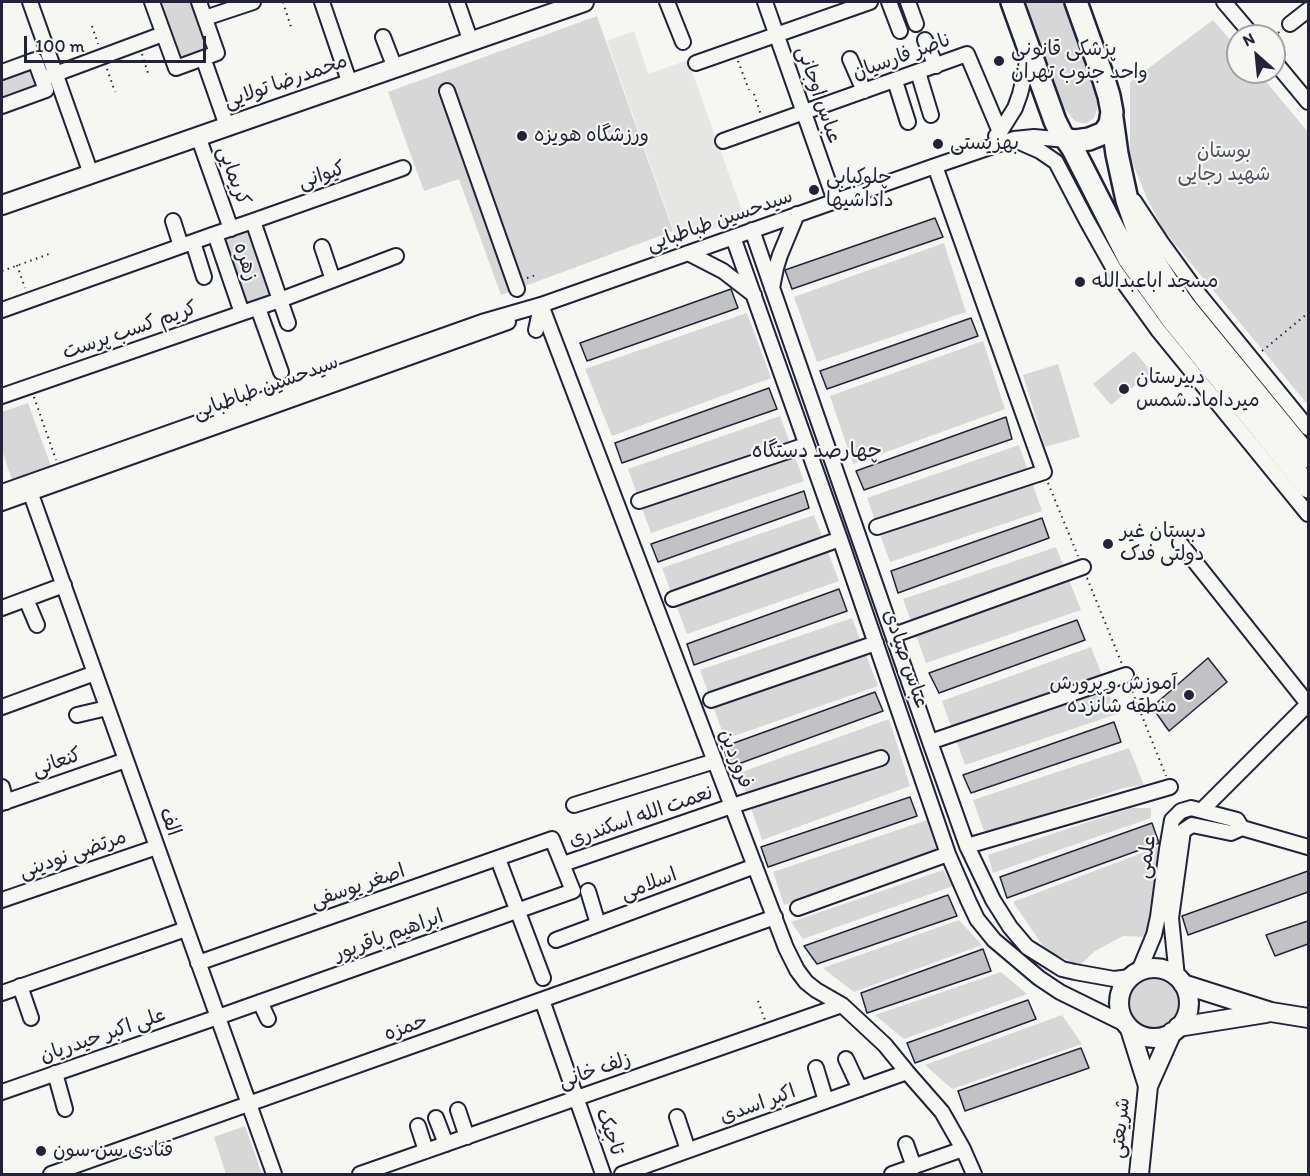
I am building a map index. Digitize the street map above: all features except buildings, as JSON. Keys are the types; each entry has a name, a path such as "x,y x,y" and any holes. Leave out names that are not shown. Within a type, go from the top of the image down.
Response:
{"highway":[{"path":"1012,2 1055,122 1073,149 1076,178 1172,320 1308,487"},
{"path":"1076,2 1110,101 1127,200 1146,249 1186,308 1308,457"},
{"path":"1067,140 1084,141 1098,136 1107,129 1112,118"},
{"path":"1076,178 1089,148 1096,144 1104,142 1109,146 1120,164"}],"main road":[{"name":"محمدرضا تولایی","path":"2,205 471,42 544,8 584,2"},
{"path":"1180,980 1188,997 1188,1010 1183,1022 1175,1030 1162,1037 1150,1038 1128,1027 1121,1016 1119,1006 1119,995 1123,986 1134,974 1155,968 1163,969 1180,980 1271,1012 1308,1018"},
{"path":"1175,1030 1271,1012"},
{"name":"شریعتی","path":"1128,1027 1148,1086"},
{"name":"شریعتی","path":"1139,1174 1148,1086 1175,1030"}],"street":[{"path":"30,2 91,174"},
{"path":"152,2 176,68 218,53 199,2"},
{"path":"205,18 253,2"},
{"path":"322,2 350,84"},
{"path":"457,2 471,42"},
{"path":"668,2 683,42"},
{"name":"عباس اوجانی","path":"765,2 835,201"},
{"path":"696,63 870,2"},
{"path":"889,2 900,31"},
{"path":"908,2 916,24"},
{"path":"1224,2 1243,24"},
{"path":"1290,24 1308,10"},
{"path":"42,79 163,34"},
{"path":"383,37 395,68"},
{"path":"925,40 936,66"},
{"path":"979,151 1000,132 1015,108 1026,69 1027,43"},
{"name":"ناصر فارسیان","path":"723,141 968,54 1000,132"},
{"path":"850,59 864,91"},
{"path":"2,72 35,60 46,90 2,105"},
{"path":"206,66 227,126"},
{"path":"918,72 931,115"},
{"path":"1286,75 1308,102"},
{"path":"895,81 908,122"},
{"path":"447,91 517,289"},
{"name":"کریمایی","path":"198,136 231,229"},
{"name":"سیدحسین طباطبایی","path":"2,503 60,472 483,327 509,322 541,305 1014,139 1034,137 1067,140"},
{"path":"1014,139 1040,151 1076,178 1087,221 1114,268 1158,330 1308,514"},
{"path":"1120,164 1136,205 1161,242 1201,297 1308,428"},
{"path":"877,527 1044,472 935,166"},
{"name":"کیوانی","path":"253,221 403,168"},
{"path":"772,290 776,268 797,214"},
{"path":"173,221 204,277"},
{"name":"زهره","path":"253,221 280,300 242,313 215,234 253,221"},
{"name":"عباس صیادی","path":"752,230 967,846 993,900 1010,927 1027,947 1062,969 1114,979 1134,974"},
{"path":"2,310 215,234"},
{"name":"عباس صیادی","path":"733,237 840,539 948,855 977,919 994,940 1039,978 1060,992 1128,1027"},
{"path":"322,247 333,280"},
{"path":"688,253 723,271 755,297"},
{"path":"288,323 280,300 396,256"},
{"path":"536,330 541,305"},
{"name":"فروردین","path":"541,305 786,948 806,982 842,1005 885,1045 942,1112 974,1174"},
{"path":"258,308 281,372"},
{"name":"کریم کسب پرست","path":"2,394 242,313"},
{"name":"سیدحسین طباطبایی","path":"2,492 29,488 483,327"},
{"path":"639,501 806,445"},
{"name":"الف","path":"29,488 274,1174"},
{"path":"673,599 840,539"},
{"name":"علمی","path":"1134,974 1154,934 1172,820 1181,811 1196,809 1308,704 1180,543"},
{"path":"894,635 1083,567"},
{"path":"2,608 64,585"},
{"path":"26,599 37,625"},
{"path":"711,700 876,643"},
{"path":"2,707 95,673"},
{"path":"930,742 1126,675"},
{"path":"77,715 107,708"},
{"name":"نعمت الله اسکندری","path":"563,864 881,758"},
{"name":"کنعانی","path":"4,803 126,760"},
{"path":"574,805 715,761"},
{"path":"2,787 4,803"},
{"path":"967,846 1170,787"},
{"path":"1242,828 1237,820 1196,809 1192,825 1231,833 1242,828 1308,847"},
{"name":"علمی","path":"1180,980 1171,918 1183,831 1192,825"},
{"name":"اصغر یوسفی","path":"198,963 552,839 563,864"},
{"name":"مرتضی نودینی","path":"2,900 157,847"},
{"path":"798,908 948,855"},
{"path":"498,859 543,978"},
{"name":"ابراهیم باقرپور","path":"218,1017 573,891 563,864"},
{"name":"اسلامی","path":"556,940 755,866"},
{"path":"588,891 598,924"},
{"name":"حمزه","path":"51,1174 775,917"},
{"path":"2,993 186,929"},
{"path":"20,986 31,1018"},
{"name":"تاجیک","path":"542,1000 603,1174"},
{"path":"260,1002 268,1018"},
{"name":"زلف خانی","path":"360,1174 842,1005"},
{"name":"علی اکبر حیدریان","path":"2,1092 218,1017"},
{"path":"846,1059 860,1089"},
{"path":"816,1068 826,1101"},
{"name":"اکبر اسدی","path":"622,1174 907,1072"},
{"path":"55,1073 66,1109"},
{"path":"458,1110 467,1137"},
{"path":"677,1117 688,1150"},
{"path":"436,1118 446,1144"},
{"path":"418,1126 426,1151"},
{"path":"906,1144 915,1167"},
{"path":"892,1174 963,1149"}],"path":[{"path":"283,2 291,27"},
{"path":"92,26 115,92"},
{"path":"138,43 148,73"},
{"path":"734,50 749,90"},
{"path":"754,94 765,127"},
{"path":"2,271 49,254"},
{"path":"18,265 29,300"},
{"path":"1252,359 1308,313"},
{"path":"30,386 60,472"},
{"path":"1044,472 1170,787"},
{"path":"758,1001 769,1031"}],"shaded area":[{"path":"634,31 648,74 688,60 745,219 677,240 607,41"}],"green space":[{"path":"155,2 196,2 214,51 178,64"},
{"path":"1024,2 1065,2 1095,90 1097,110 1094,118 1087,123 1075,121 1063,107"},
{"name":"ورزشگاه هویزه","path":"597,16 673,231 501,295 459,179 424,191 388,92"},
{"name":"بوستان شهید رجایی","path":"1213,20 1226,35 1226,84 1268,84 1308,132 1308,405 1165,232 1148,201 1130,157 1130,82"},
{"path":"33,64 42,89 2,104 2,76"},
{"path":"251,228 275,294 244,306 220,239"},
{"path":"944,243 966,312 817,362 794,297"},
{"path":"747,313 771,378 612,436 585,369"},
{"path":"983,341 1005,409 853,464 830,396"},
{"path":"1134,351 1152,372 1111,405 1093,384"},
{"path":"1058,364 1080,437 1045,447 1023,375"},
{"path":"28,403 52,469 13,483 2,450 2,412"},
{"path":"780,416 804,481 651,533 628,469"},
{"path":"1019,445 1042,511 890,562 867,498"},
{"path":"814,515 839,581 687,634 662,568"},
{"path":"1056,547 1081,610 926,663 903,599"},
{"path":"852,618 878,686 725,739 700,670"},
{"path":"1091,647 1117,714 965,765 942,701"},
{"path":"889,719 910,786 762,840 739,773"},
{"path":"1129,748 1144,785 1123,788 985,834 973,800"},
{"path":"1131,808 1151,808 1151,818 993,873 988,855"},
{"path":"927,820 937,851 784,905 773,872"},
{"path":"1160,846 1159,912 1145,937 1123,936 1095,951 1080,965 1047,952 1013,902"},
{"path":"943,870 953,886 803,939 791,922"},
{"path":"959,920 982,945 854,992 823,968"},
{"path":"1001,972 1027,994 904,1039 875,1015"},
{"path":"1149,976 1159,976 1173,983 1180,1002 1173,1021 1159,1028 1149,1028 1139,1024 1132,1017 1128,1007 1128,997 1132,987 1139,980"},
{"path":"1062,1015 1082,1044 952,1089 925,1065"},
{"path":"245,1126 262,1174 226,1174 214,1137"}],"place":[{"name":"پزشکی قانونی واحد جنوب تهران","path":"999,61"},
{"name":"ورزشگاه هویزه","path":"522,136"},
{"name":"بهزیستی","path":"938,144"},
{"name":"چلوکبابی داداشیها","path":"814,190"},
{"name":"مسجد اباعبدالله","path":"1080,282"},
{"name":"دبیرستان میرداماد.شمس","path":"1124,389"},
{"name":"دبستان غیر دولتی فدک","path":"1108,544"},
{"name":"آموزش و پرورش منطقه شانزده","path":"1189,695"},
{"name":"قنادی سن سون","path":"41,1151"}],"district":[{"name":"چهارصد دستگاه","path":"817,452"}]}
